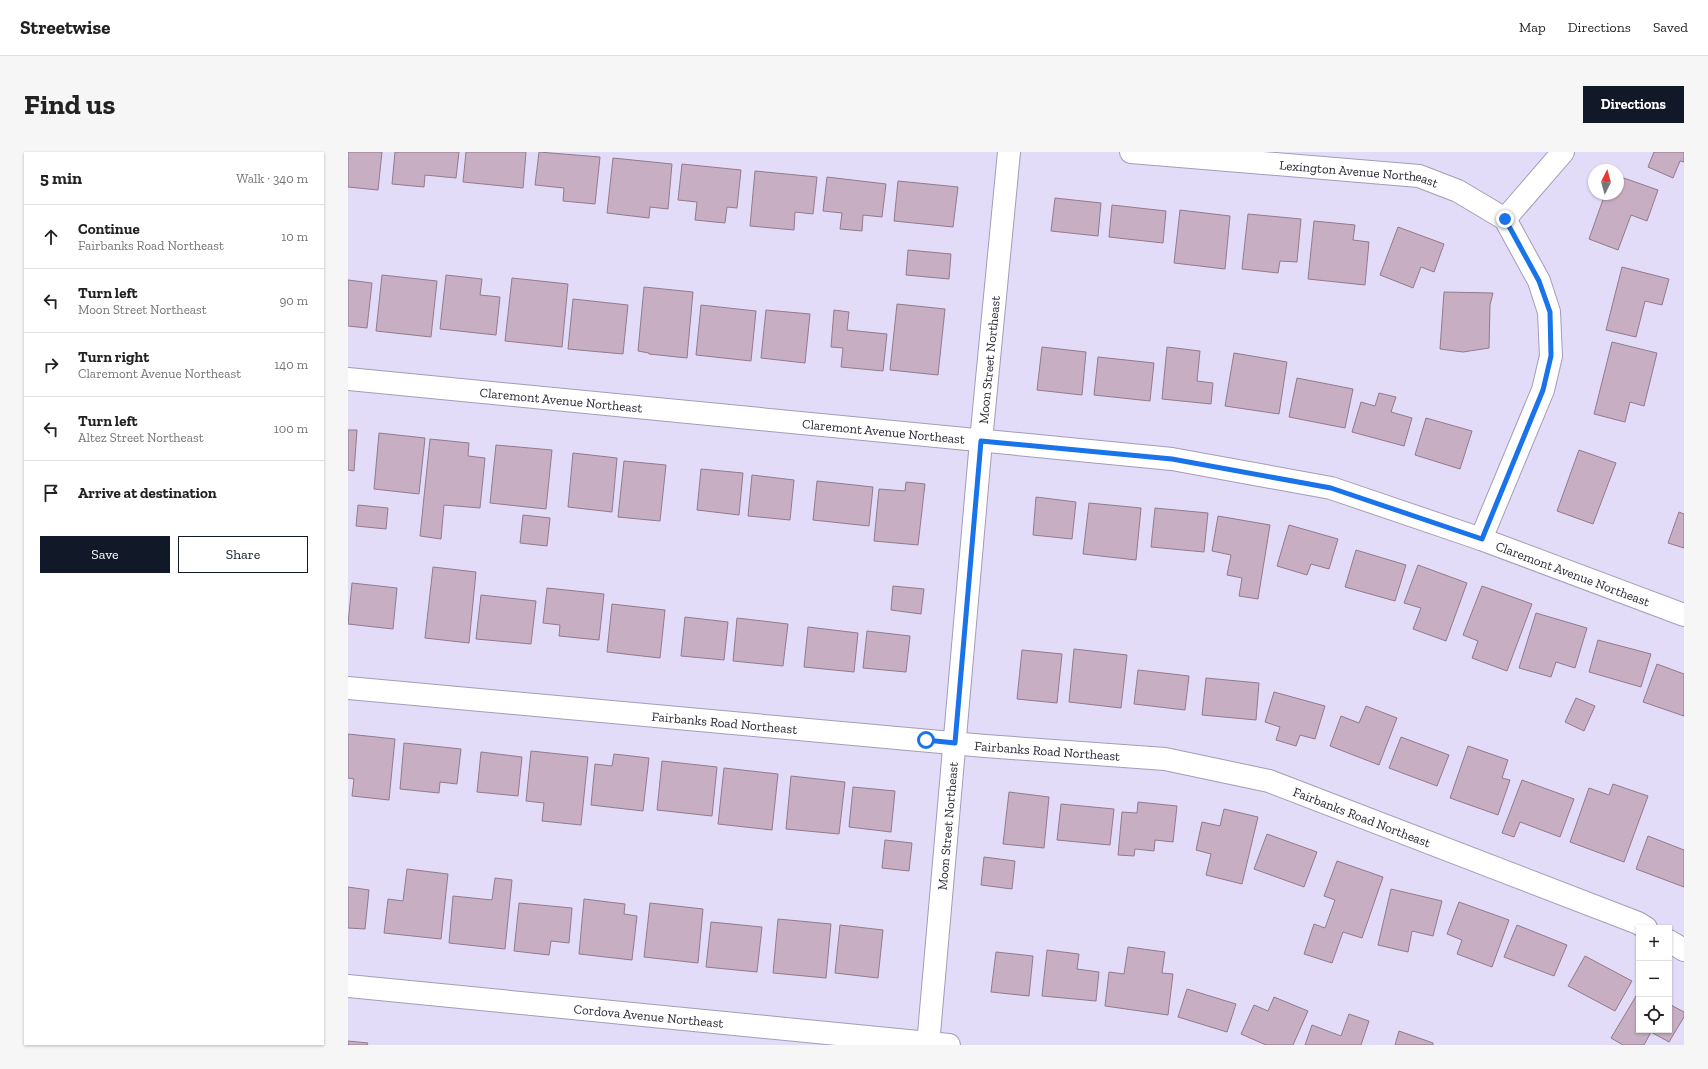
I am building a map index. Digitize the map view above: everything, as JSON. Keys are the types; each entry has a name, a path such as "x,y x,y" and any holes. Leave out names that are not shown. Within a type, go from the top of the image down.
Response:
{"street":[{"name":"Moon Street Northeast","path":"928,1044 981,441 1009,152"},
{"name":"Lexington Avenue Northeast","path":"1131,152 1419,176 1458,191 1505,219"},
{"path":"1482,539 1543,390 1551,356 1550,312 1539,281 1505,219 1564,152"},
{"name":"Claremont Avenue Northeast","path":"348,379 1172,459 1331,488 1482,539 1684,615"},
{"name":"Fairbanks Road Northeast","path":"348,688 955,743 1165,759 1269,781 1631,920 1640,925"},
{"path":"1672,943 1684,950"},
{"name":"Cordova Avenue Northeast","path":"348,986 949,1045"}],"building":[{"path":"348,152 382,152 378,190 348,187"},
{"path":"395,152 459,152 456,178 425,175 424,187 392,184"},
{"path":"466,152 526,152 523,188 463,182"},
{"path":"539,152 600,157 595,204 563,201 564,188 535,185"},
{"path":"1654,152 1684,152 1684,162 1680,161 1673,178 1648,167"},
{"path":"613,158 672,164 668,209 650,207 649,218 607,213"},
{"path":"682,164 741,170 737,208 727,207 725,223 695,220 697,202 678,200"},
{"path":"755,171 817,177 813,214 795,212 794,230 750,226"},
{"path":"827,177 886,184 882,217 863,215 862,231 840,229 842,213 823,211"},
{"path":"1624,178 1658,190 1647,221 1631,215 1618,250 1589,239 1603,200 1624,200"},
{"path":"898,181 958,187 953,227 894,221"},
{"path":"1055,198 1101,203 1098,236 1051,231"},
{"path":"1112,205 1166,211 1163,243 1109,237"},
{"path":"1180,210 1230,216 1225,269 1174,263"},
{"path":"1248,214 1301,219 1297,262 1280,261 1278,273 1242,269"},
{"path":"1314,221 1355,225 1353,240 1369,242 1365,285 1308,279"},
{"path":"1398,227 1444,244 1434,272 1421,267 1413,288 1380,275"},
{"path":"908,250 951,254 949,279 906,275"},
{"path":"1622,267 1669,279 1662,305 1645,301 1636,337 1606,330"},
{"path":"382,275 437,281 431,337 376,331"},
{"path":"446,275 482,279 480,295 500,297 496,335 440,329"},
{"path":"512,278 568,284 562,347 505,341"},
{"path":"348,280 372,283 367,328 348,326"},
{"path":"644,287 693,292 687,358 649,354 638,351"},
{"path":"1444,292 1493,293 1490,305 1489,348 1463,352 1440,349"},
{"path":"573,299 628,305 623,354 568,349"},
{"path":"897,304 945,309 938,375 890,370"},
{"path":"701,305 756,311 751,361 696,355"},
{"path":"766,310 810,314 805,363 761,358"},
{"path":"834,310 849,312 847,330 887,334 883,371 841,367 843,348 831,347"},
{"path":"1612,342 1657,353 1644,406 1630,402 1625,422 1594,414"},
{"path":"1042,347 1086,352 1082,395 1037,390"},
{"path":"1167,347 1200,351 1197,381 1213,383 1211,404 1162,399"},
{"path":"1234,353 1287,362 1279,414 1225,406"},
{"path":"1098,357 1154,363 1150,401 1094,395"},
{"path":"1297,378 1353,389 1345,428 1289,417"},
{"path":"1379,393 1396,397 1391,412 1412,418 1404,446 1352,432 1361,402 1375,406"},
{"path":"1426,418 1472,431 1460,469 1415,455"},
{"path":"348,430 357,430 354,471 348,470"},
{"path":"379,433 425,438 419,494 374,489"},
{"path":"430,439 469,443 468,456 485,458 480,508 444,505 441,539 420,536"},
{"path":"496,445 552,450 546,509 490,503"},
{"path":"1579,450 1616,463 1593,524 1557,511"},
{"path":"573,453 617,458 612,512 568,507"},
{"path":"624,461 666,465 660,521 618,517"},
{"path":"701,469 743,473 739,515 697,510"},
{"path":"752,475 794,480 790,520 748,516"},
{"path":"817,481 873,487 869,526 813,520"},
{"path":"906,482 925,484 918,545 874,541 879,489 905,491"},
{"path":"1036,497 1076,502 1072,539 1033,535"},
{"path":"1089,503 1141,508 1136,560 1083,554"},
{"path":"358,505 388,508 386,529 356,526"},
{"path":"1155,508 1208,513 1204,552 1151,547"},
{"path":"1679,512 1684,514 1684,548 1668,543"},
{"path":"523,515 550,518 547,546 520,543"},
{"path":"1218,516 1270,525 1258,599 1239,596 1242,578 1227,575 1231,555 1212,551"},
{"path":"1289,525 1338,539 1329,569 1311,564 1307,575 1277,566"},
{"path":"1356,550 1406,565 1395,601 1345,587"},
{"path":"1418,565 1467,583 1446,641 1413,629 1421,608 1404,603"},
{"path":"433,567 476,572 469,643 425,638"},
{"path":"352,583 397,588 393,629 348,624"},
{"path":"893,586 924,589 921,614 891,610"},
{"path":"1482,586 1532,604 1507,671 1472,658 1478,641 1463,635"},
{"path":"547,588 604,594 599,640 559,636 560,625 543,623"},
{"path":"481,595 536,601 531,644 476,639"},
{"path":"612,604 665,610 660,658 607,652"},
{"path":"1536,613 1587,628 1575,668 1556,662 1551,677 1519,668"},
{"path":"685,617 728,622 724,660 681,656"},
{"path":"737,618 788,624 783,666 733,661"},
{"path":"808,627 858,633 854,672 804,667"},
{"path":"867,631 910,636 906,672 863,668"},
{"path":"1598,640 1651,654 1641,687 1589,672"},
{"path":"1074,649 1127,655 1121,708 1069,702"},
{"path":"1022,650 1062,654 1057,703 1017,699"},
{"path":"1657,664 1684,674 1684,716 1643,702"},
{"path":"1138,670 1189,676 1185,710 1134,704"},
{"path":"1206,678 1259,683 1256,720 1202,715"},
{"path":"1274,692 1325,706 1315,739 1300,735 1296,746 1276,740 1280,727 1265,722"},
{"path":"1576,698 1595,706 1584,731 1565,722"},
{"path":"1366,706 1397,718 1379,765 1330,746 1341,716 1359,723"},
{"path":"348,734 395,739 389,800 352,796 354,779 348,778"},
{"path":"1401,737 1449,755 1437,786 1389,768"},
{"path":"404,743 461,749 457,784 440,782 439,793 400,789"},
{"path":"1468,746 1508,760 1502,778 1510,780 1498,815 1450,798"},
{"path":"531,751 588,757 581,825 542,821 544,803 526,801"},
{"path":"481,752 522,757 518,796 477,792"},
{"path":"614,754 649,758 643,811 591,805 595,764 612,766"},
{"path":"662,761 717,767 712,816 657,810"},
{"path":"724,768 778,774 772,830 718,824"},
{"path":"791,776 845,782 839,834 786,829"},
{"path":"1522,780 1574,799 1560,837 1520,822 1514,837 1502,833"},
{"path":"1613,784 1648,796 1624,862 1570,842 1589,788 1609,795"},
{"path":"853,787 895,791 891,832 849,827"},
{"path":"1009,792 1049,797 1044,848 1003,844"},
{"path":"1138,802 1177,806 1173,842 1155,840 1154,851 1135,849 1134,856 1118,855 1122,812 1137,813"},
{"path":"1061,804 1114,809 1110,845 1057,840"},
{"path":"1224,809 1258,817 1242,884 1206,875 1211,854 1196,850 1202,822 1220,826"},
{"path":"1267,834 1317,852 1304,887 1254,869"},
{"path":"1648,836 1684,850 1684,887 1636,869"},
{"path":"885,840 912,843 909,871 882,868"},
{"path":"984,857 1015,861 1012,889 981,885"},
{"path":"1337,861 1383,877 1362,938 1343,932 1332,963 1304,954 1314,924 1325,928 1335,900 1324,896"},
{"path":"407,869 448,874 441,939 384,933 388,899 403,901"},
{"path":"495,878 512,880 505,949 449,943 453,896 492,900"},
{"path":"348,887 369,890 365,929 348,928"},
{"path":"1391,889 1442,901 1433,936 1412,931 1408,952 1378,945"},
{"path":"584,899 625,904 624,914 637,916 632,960 579,954"},
{"path":"1459,902 1509,920 1492,967 1457,954 1462,940 1447,934"},
{"path":"519,903 572,908 569,943 551,941 549,955 514,951"},
{"path":"650,903 703,909 698,963 644,957"},
{"path":"778,919 831,924 826,978 773,973"},
{"path":"711,922 762,927 757,972 706,967"},
{"path":"840,925 883,930 878,978 835,973"},
{"path":"1517,925 1567,945 1554,976 1504,957"},
{"path":"1128,947 1165,952 1162,973 1173,974 1168,1015 1105,1006 1109,972 1124,974"},
{"path":"1047,950 1079,954 1077,969 1099,972 1096,1001 1042,996"},
{"path":"996,952 1033,956 1029,996 991,992"},
{"path":"1585,956 1632,981 1615,1011 1568,986"},
{"path":"1187,989 1236,1004 1227,1032 1178,1017"},
{"path":"1636,996 1636,1033 1650,1033 1644,1045 1623,1045 1611,1038"},
{"path":"1274,997 1308,1011 1293,1045 1266,1045 1241,1034 1254,1005 1268,1011"},
{"path":"1672,1006 1684,1012 1684,1017 1669,1042 1653,1033 1672,1033"},
{"path":"1349,1014 1369,1021 1361,1045 1305,1045 1312,1025 1341,1036"},
{"path":"1399,1031 1433,1043 1433,1045 1395,1045"},
{"path":"348,1041 368,1043 367,1045 348,1045"}],"route":[{"path":"926,740 955,743 981,441 1172,459 1331,488 1482,539 1543,390 1551,356 1550,312 1539,281 1505,219"}]}
